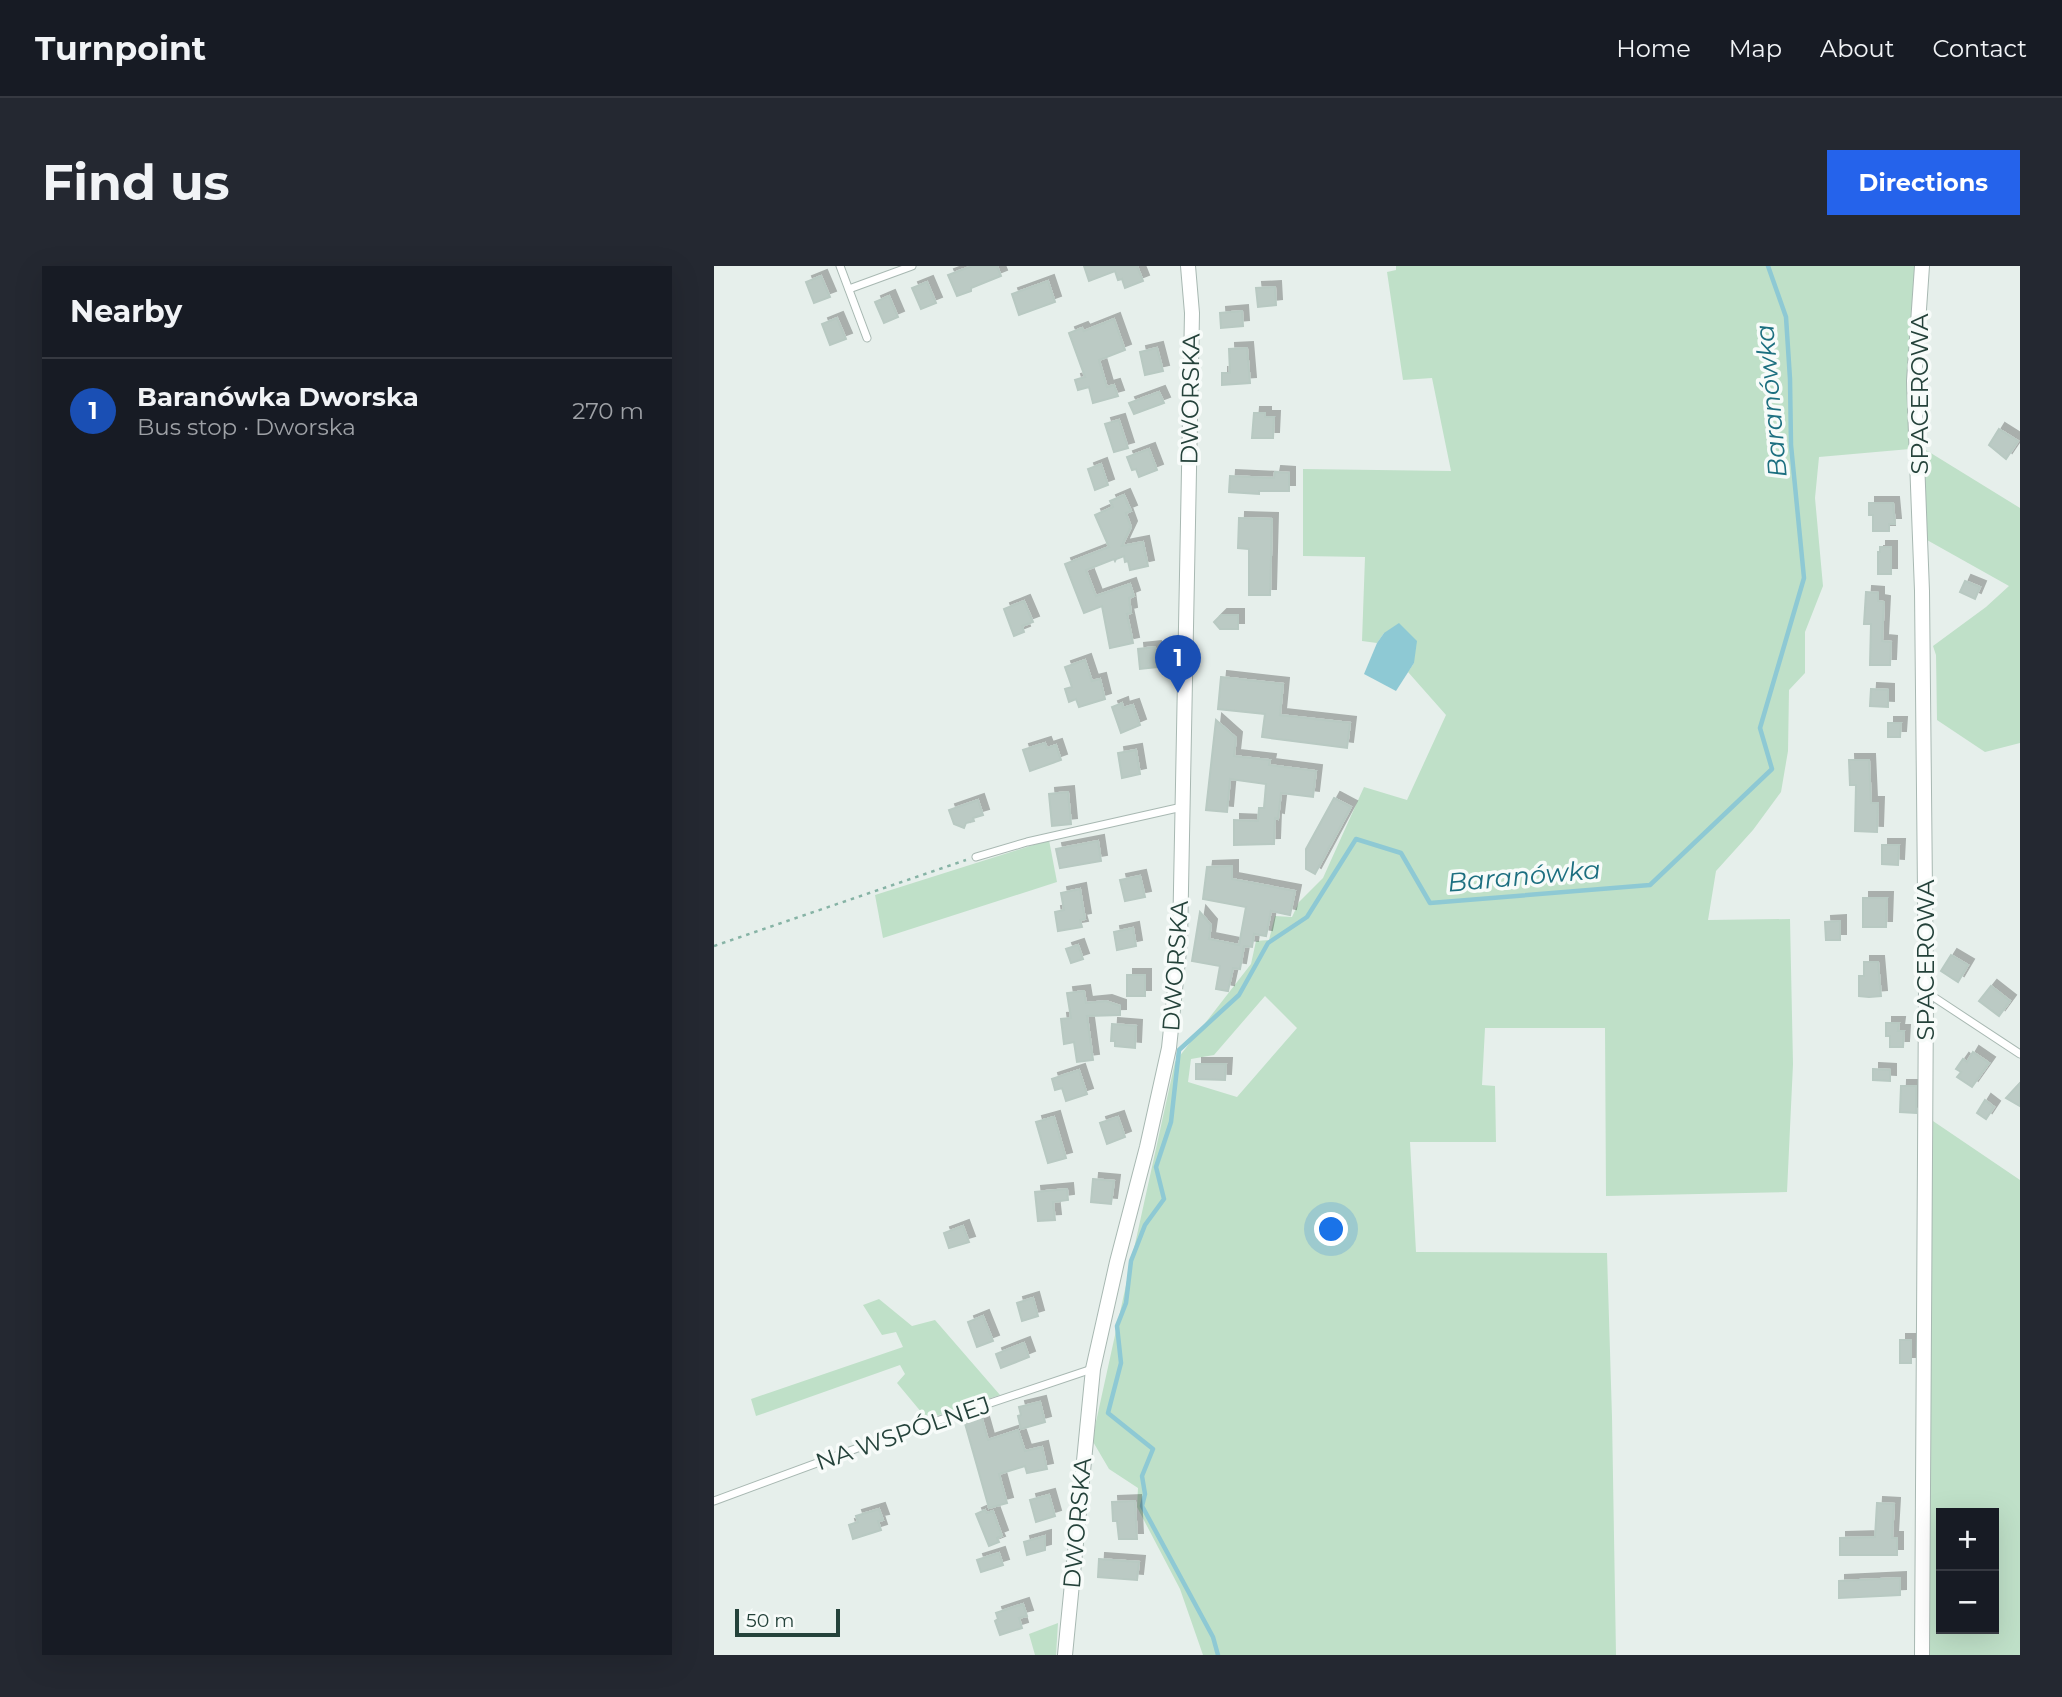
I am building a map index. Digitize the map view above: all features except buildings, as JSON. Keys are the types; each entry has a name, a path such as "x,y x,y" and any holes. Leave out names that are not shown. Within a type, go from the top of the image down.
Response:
{"street":[{"name":"DWORSKA","path":"1065,1655 1093,1369 1169,1048 1180,941 1192,313 1188,266"},
{"name":"SPACEROWA","path":"1922,266 1914,382 1922,591 1926,992 1922,1655"}],"lane":[{"path":"840,266 867,338"},
{"path":"849,289 912,266"},
{"path":"976,857 1027,842 1183,807"},
{"path":"1926,992 2020,1054"},
{"name":"NA WSPÓLNEJ","path":"714,1502 874,1442 1093,1369"}],"path":[{"path":"714,946 976,857"}],"green space":[{"path":"1396,266 1916,266 1907,382 1910,449 1819,457 1815,498 1823,586 1805,632 1805,673 1789,690 1788,751 1781,792 1753,830 1716,871 1708,920 1790,919 1793,1064 1787,1192 1606,1196 1605,1028 1485,1028 1482,1085 1495,1086 1496,1142 1410,1142 1416,1252 1607,1253 1616,1655 1203,1655 1180,1589 1137,1507 1138,1488 1109,1469 1092,1440 1175,1062 1251,964 1256,941 1269,940 1275,916 1292,917 1299,902 1323,878 1364,787 1407,800 1446,715 1408,672 1414,663 1384,633 1377,643 1362,641 1365,557 1303,556 1303,469 1451,471 1432,378 1403,380 1387,272 1396,270","holes":["1265,996 1297,1028 1237,1097 1188,1082 1191,1059 1214,1055"]},
{"path":"1921,447 2020,508 2020,743 1985,752 1937,720 1936,655 1933,646 1986,607 2009,586 1927,540"},
{"path":"1049,840 1057,882 883,938 875,895"},
{"path":"1930,1119 2020,1180 2020,1655 1930,1655"},
{"path":"879,1299 912,1326 935,1320 1000,1395 927,1419 897,1383 905,1374 900,1365 756,1416 751,1399 903,1347 896,1332 882,1335 863,1305"},
{"path":"1058,1623 1056,1655 1035,1655 1029,1634"}],"water":[{"path":"1399,623 1417,641 1414,663 1396,691 1364,674 1377,643 1384,633"}],"waterway":[{"name":"Baranówka","path":"1218,1655 1213,1637 1142,1506 1145,1494 1142,1476 1153,1449 1108,1413 1121,1363 1117,1326 1126,1303 1131,1261 1145,1225 1164,1199 1156,1167 1171,1122 1179,1050 1239,995 1268,943 1307,917 1356,839 1401,853 1430,903 1650,885 1772,769 1760,728 1804,578 1791,445 1786,317 1768,266"}],"place":[{"name":"Baranówka Dworska","path":"1178,693"}]}
